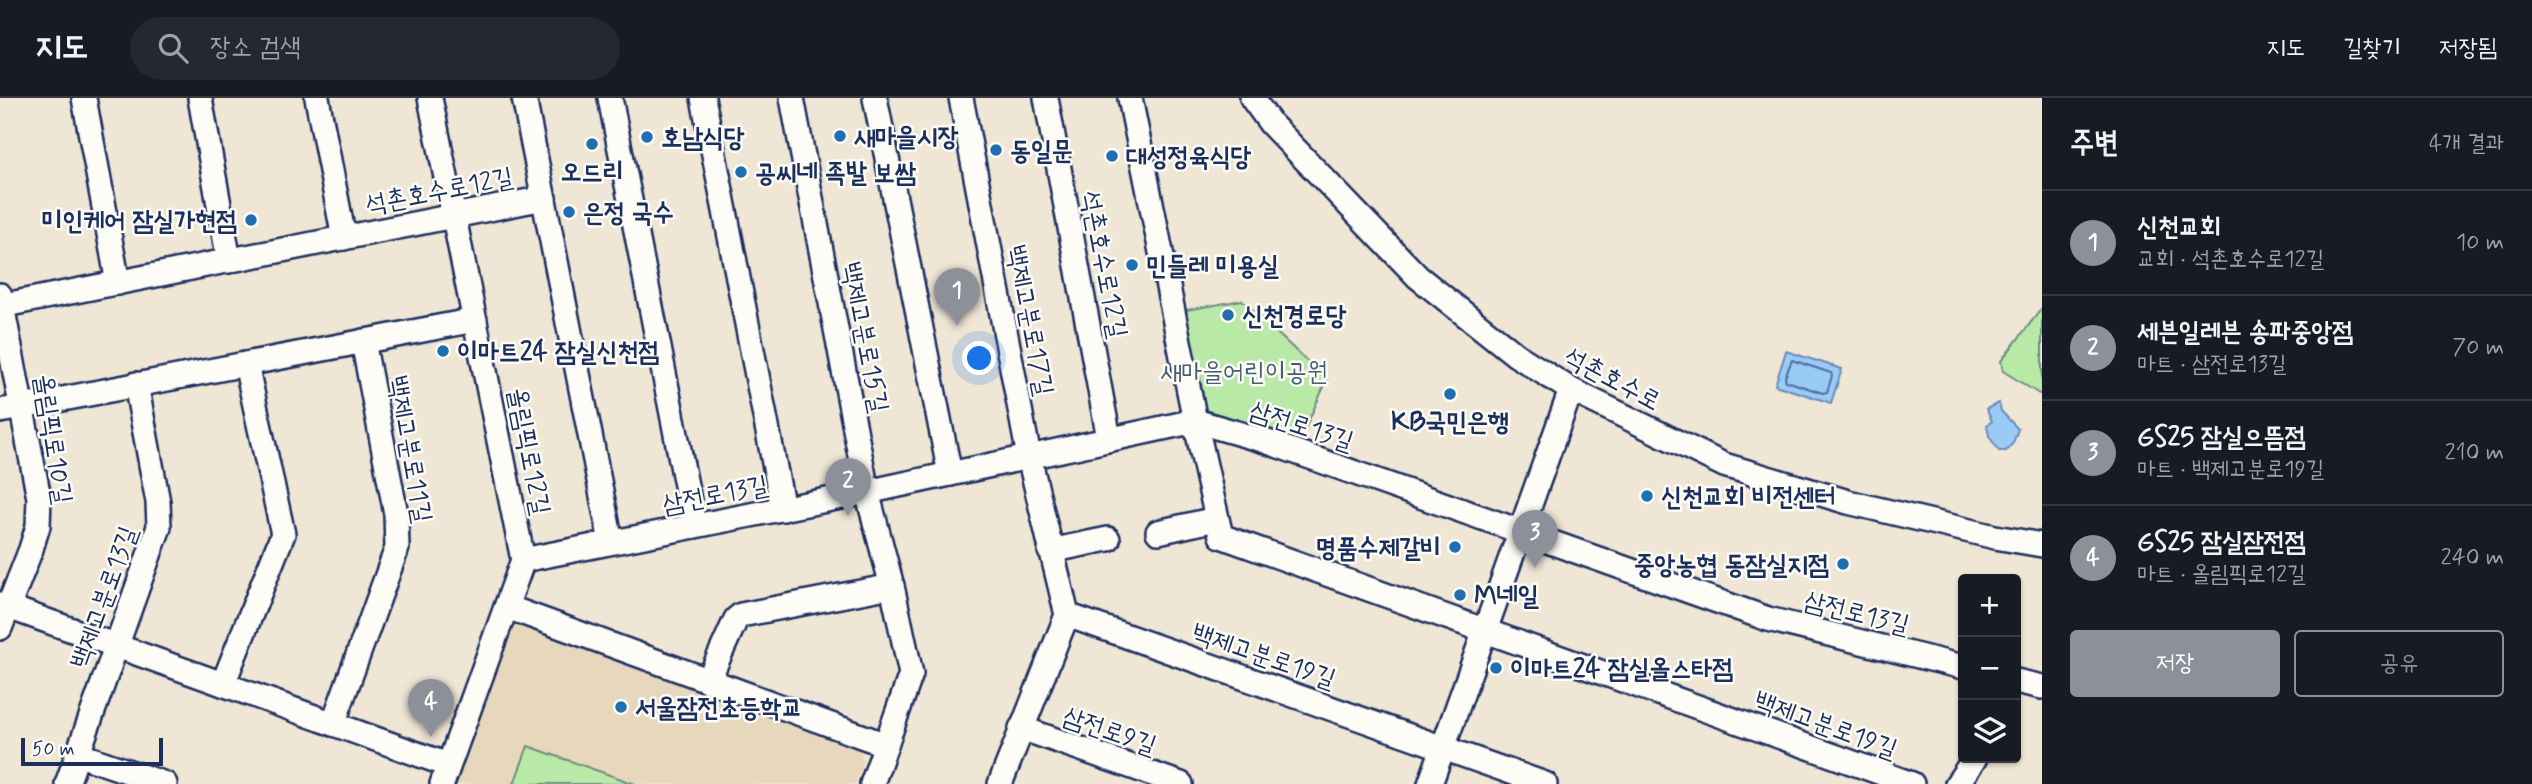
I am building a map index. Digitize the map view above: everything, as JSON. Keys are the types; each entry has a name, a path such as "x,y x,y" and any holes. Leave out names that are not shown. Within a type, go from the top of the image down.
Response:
{"street":[{"path":"84,98 118,283"},
{"path":"200,98 229,261"},
{"path":"317,98 344,238"},
{"name":"올림픽로12길","path":"430,98 523,560"},
{"path":"524,98 544,198"},
{"path":"610,98 694,526"},
{"path":"703,98 783,509"},
{"name":"백제고분로15길","path":"792,98 867,492 892,586 911,674 872,784"},
{"path":"875,98 950,474"},
{"name":"백제고분로17길","path":"961,98 1029,457 1067,615"},
{"name":"석촌호수로12길","path":"1046,98 1109,439"},
{"path":"1130,98 1216,519 1158,532"},
{"name":"석촌호수로","path":"1252,98 1271,124 1418,277 1516,355 1571,390 1724,465 1848,502 1995,537 2042,545"},
{"name":"석촌호수로12길","path":"1,302 118,283 544,198 611,542"},
{"name":"올림픽로10길","path":"1,302 11,408 39,498 38,526 3,613"},
{"path":"11,408 475,320"},
{"name":"백제고분로11길","path":"333,724 397,548 398,537 363,341"},
{"path":"223,684 283,534 246,364"},
{"name":"백제고분로13길","path":"67,784 159,527 158,502 136,384"},
{"path":"1430,784 1571,390"},
{"name":"삼전로13길","path":"523,560 867,492 1195,421 1262,440 1768,619 1958,666"},
{"name":"백제고분로19길","path":"1216,519 1221,536 1913,784"},
{"path":"1050,551 1108,539"},
{"path":"3,613 116,646 333,724 445,775 523,560"},
{"path":"708,681 736,619 741,615 892,586"},
{"path":"507,607 886,745"},
{"path":"1000,784 1067,615"},
{"name":"백제고분로19길","path":"1067,615 1545,784"},
{"name":"삼전로9길","path":"1021,728 1181,784"},
{"path":"77,754 164,784"},
{"path":"1957,784 1972,763"}],"shaded area":[{"name":"서울잠전초등학교","path":"512,616 858,741 863,762 855,784 453,784"}],"green space":[{"name":"새마을어린이공원","path":"1242,300 1327,380 1298,444 1200,411 1181,311"},
{"path":"2042,308 2042,393 2039,394 2003,371 2001,361"},
{"path":"528,746 635,784 514,784"}],"water":[{"path":"1786,351 1842,369 1831,403 1775,385"},
{"path":"1999,403 2001,411 2018,429 2013,443 2006,451 1999,451 1989,436 1987,425 1992,421 1986,409"}],"place":[{"name":"새마을시장","path":"840,136"},
{"name":"호남식당","path":"647,137"},
{"name":"오드리","path":"592,144"},
{"name":"동일문","path":"996,150"},
{"name":"대성정육식당","path":"1112,156"},
{"name":"공씨네 족발 보쌈","path":"741,172"},
{"name":"은정 국수","path":"569,212"},
{"name":"미인케어 잠실가현점","path":"251,220"},
{"name":"민들레 미용실","path":"1132,265"},
{"name":"신천경로당","path":"1228,315"},
{"name":"신천교회","path":"957,326"},
{"name":"이마트24 잠실신천점","path":"443,351"},
{"name":"KB국민은행","path":"1450,394"},
{"name":"신천교회 비전센터","path":"1647,496"},
{"name":"세븐일레븐 송파중앙점","path":"848,516"},
{"name":"명품수제갈비","path":"1455,547"},
{"name":"중앙농협 동잠실지점","path":"1843,564"},
{"name":"GS25 잠실으뜸점","path":"1535,568"},
{"name":"M네일","path":"1460,595"},
{"name":"이마트24 잠실올스타점","path":"1496,668"},
{"name":"서울잠전초등학교","path":"621,707"},
{"name":"GS25 잠실잠전점","path":"431,737"}]}
